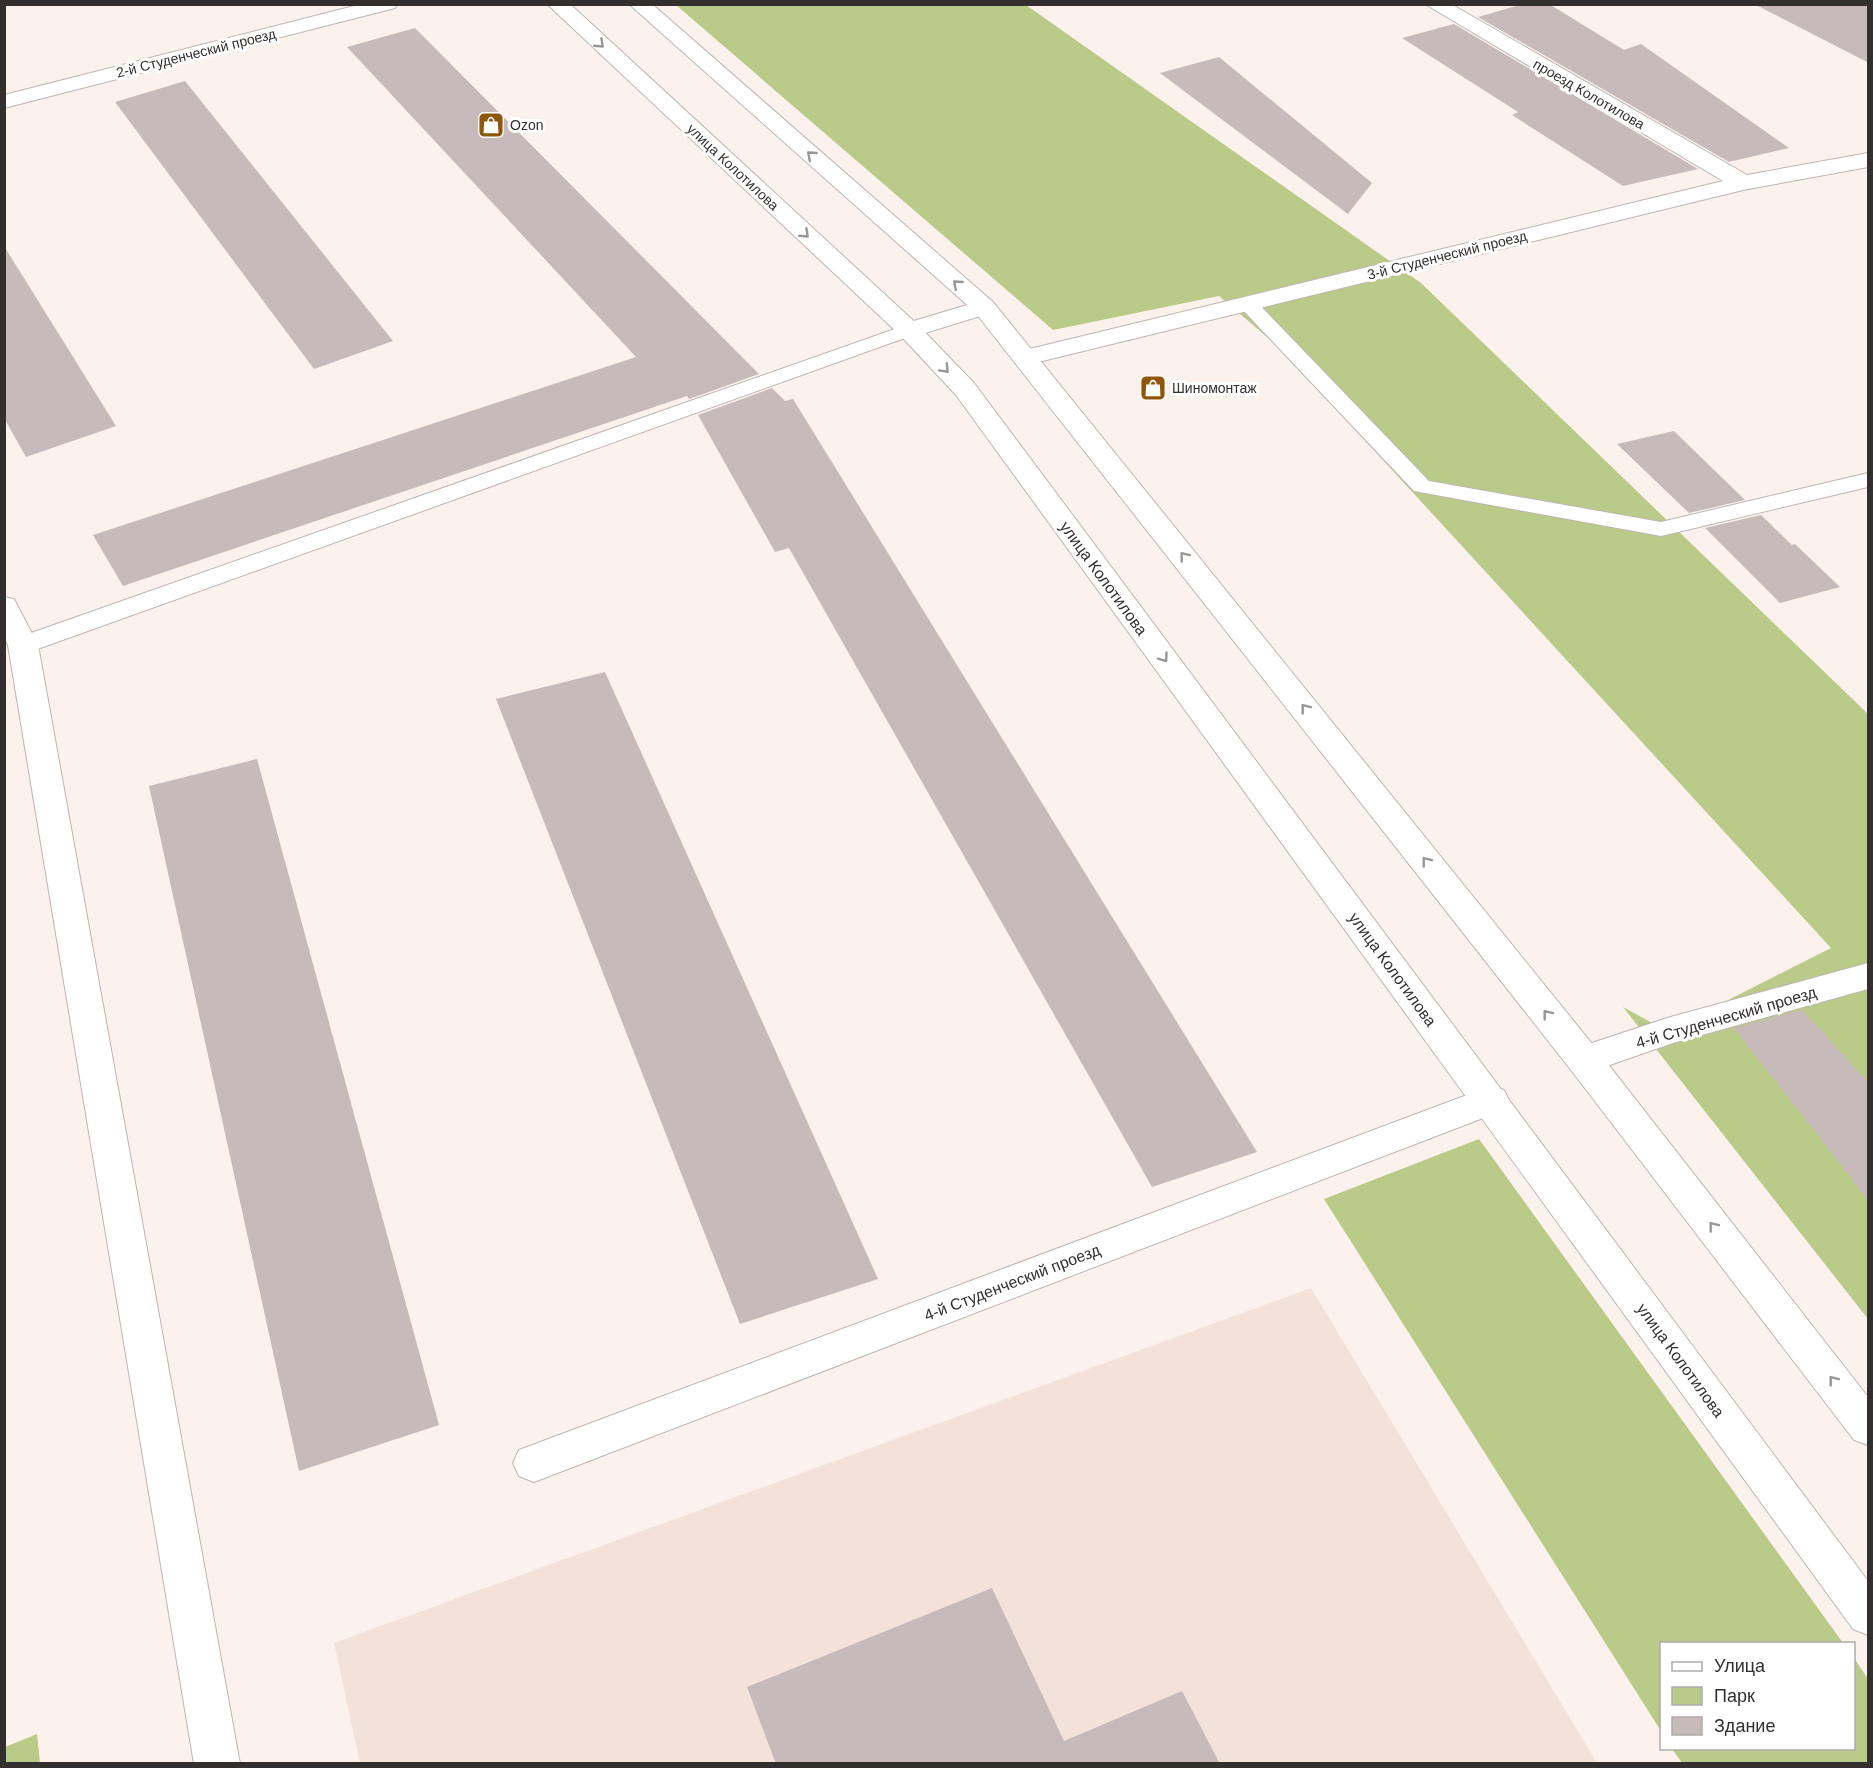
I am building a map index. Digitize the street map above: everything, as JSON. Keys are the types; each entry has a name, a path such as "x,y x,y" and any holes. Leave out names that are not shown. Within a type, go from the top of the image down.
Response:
{"main road":[{"name":"2-й Студенческий проезд","path":"4,102 388,4"},
{"name":"улица Колотилова","path":"557,4 909,330 965,389 1869,1616"},
{"path":"639,4 984,307 1584,1060 1869,1426"},
{"name":"проезд Колотилова","path":"1435,4 1743,183"},
{"name":"3-й Студенческий проезд","path":"1026,357 1743,183 1869,160"},
{"path":"909,330 984,307"},
{"path":"4,606 22,645 217,1764"},
{"name":"4-й Студенческий проезд","path":"1584,1060 1667,1031 1869,976"},
{"name":"4-й Студенческий проезд","path":"534,1463 1491,1100"}],"lane":[{"path":"1247,303 1422,486 1661,529 1869,480"},
{"path":"22,645 909,330"}],"shaded area":[{"path":"1311,1288 1597,1763 360,1763 334,1643"}],"green space":[{"path":"676,5 1026,5 1421,283 1868,714 1868,1319 1623,1007 1667,1031 1831,948 1281,349 1219,296 1053,330"},
{"path":"1479,1139 1842,1642 1660,1642 1660,1729 1324,1199"},
{"path":"1855,1660 1868,1679 1868,1763 1682,1763 1673,1750 1855,1750"},
{"path":"37,1734 40,1763 5,1763 5,1747"}],"building":[{"path":"1523,4 1549,4 1624,50 1641,44 1789,148 1729,162 1478,17"},
{"path":"1754,4 1869,4 1869,63"},
{"path":"1454,24 1698,169 1623,186 1512,115 1518,112 1402,38"},
{"path":"415,28 759,374 689,399 687,396 123,586 93,535 636,357 347,47"},
{"path":"1219,57 1372,183 1348,214 1160,73"},
{"path":"185,81 393,341 314,369 115,102"},
{"path":"4,246 116,426 26,457 4,418"},
{"path":"772,388 785,401 793,399 1257,1152 1152,1187 789,548 775,552 698,415"},
{"path":"1674,431 1745,500 1689,513 1617,444"},
{"path":"1761,515 1840,587 1780,603 1705,528"},
{"path":"605,672 878,1279 740,1324 496,699"},
{"path":"257,759 439,1425 299,1471 149,786"},
{"path":"1802,1010 1869,1083 1869,1201 1734,1028"},
{"path":"992,1588 1064,1741 1182,1691 1220,1764 776,1764 747,1687"}],"place":[{"name":"Ozon","path":"491,125"},
{"name":"Шиномонтаж","path":"1153,388"}]}
